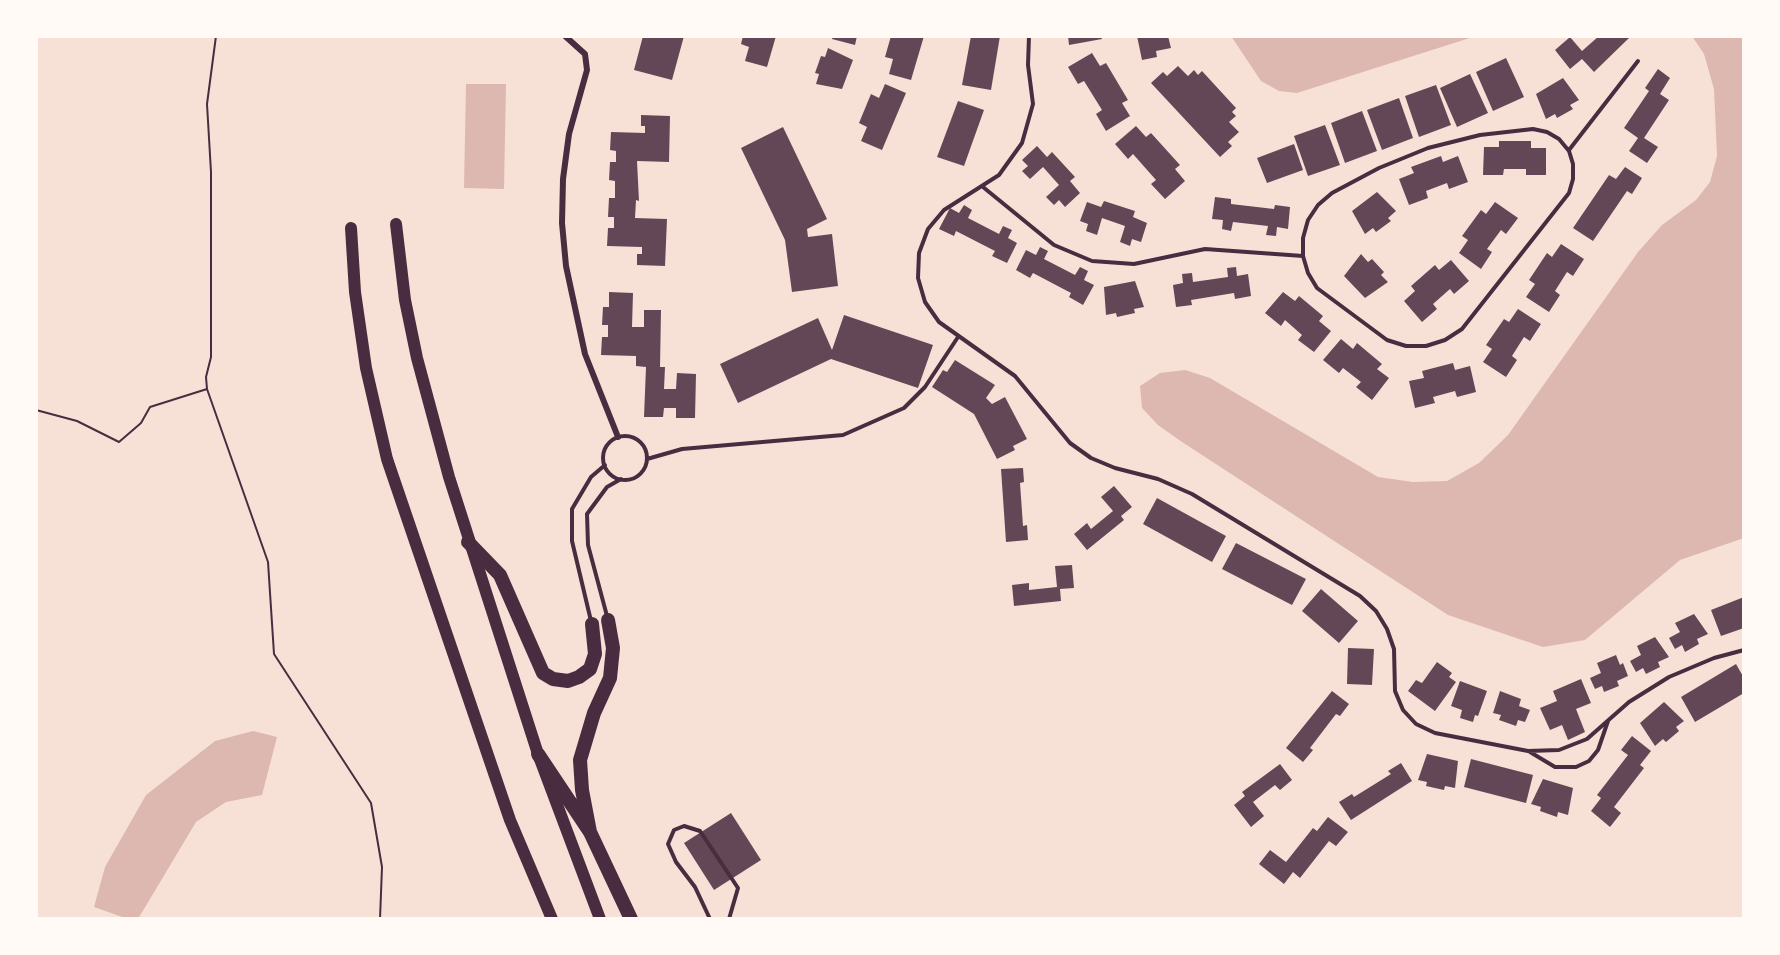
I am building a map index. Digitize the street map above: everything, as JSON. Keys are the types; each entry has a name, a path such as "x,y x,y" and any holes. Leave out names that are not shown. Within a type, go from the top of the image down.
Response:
{"highway":[{"path":"396,224 405,300 417,358 468,542 538,754 600,919"},
{"path":"351,228 355,292 366,368 387,459 510,820 552,919"},
{"path":"468,542 500,575 543,673 553,679 568,681 590,669 595,654 592,624"},
{"path":"590,832 580,760 594,713 610,678 613,648 608,620"},
{"path":"538,754 590,832 631,919"}],"street":[{"path":"565,36 585,54 587,70 569,134 563,179 562,223 566,266 585,354 618,437"}],"lane":[{"path":"1029,36 1028,65 1033,104 1029,124 1012,160 983,187 944,210 928,229 919,253 918,278 925,302 939,322 958,337 988,354 1015,376 1070,442 1091,458 1115,468 1158,479 1192,494 1360,596 1376,611 1387,629 1394,649 1395,691 1402,710 1416,724 1435,733 1543,752 1574,746 1669,677 1714,658 1744,650"},
{"path":"1569,150 1638,61"},
{"path":"1533,129 1547,132 1559,139 1569,150 1574,179 1569,193 1462,329 1445,340 1416,346 1387,340 1317,288 1308,273 1303,256 1303,238 1308,220 1318,205 1332,193 1378,168 1428,148 1480,135 1533,129"},
{"path":"983,187 1054,244 1092,261 1134,264 1205,249 1303,256"},
{"path":"647,459 682,449 843,435 904,408 925,387 958,337"},
{"path":"608,620 588,546 587,514 607,487 621,479 636,477 642,472 647,459 643,445 632,437 618,437 607,446 604,452 608,472 621,479"},
{"path":"592,624 572,541 572,508 591,477 605,465"},
{"path":"1528,750 1555,767 1569,769 1583,765 1598,750 1610,718"},
{"path":"710,919 695,887 676,862 668,844 674,830 684,826 700,831 738,888 729,919"}],"path":[{"path":"216,36 207,104 211,172 210,357 206,377 207,389 268,562 274,654 370,803 382,867 381,919"},
{"path":"36,410 77,421 119,442 141,423 150,407 207,389"}],"shaded area":[{"path":"1231,36 1476,36 1297,93 1279,91 1261,81"},
{"path":"1692,36 1744,36 1744,538 1680,560 1585,640 1543,647 1448,615 1182,442 1158,425 1142,408 1140,386 1160,373 1185,370 1210,378 1378,477 1413,482 1447,481 1479,463 1508,435 1638,252 1662,225 1696,200 1710,182 1717,156 1714,89 1704,54"},
{"path":"466,84 506,84 504,189 464,188"},
{"path":"253,731 277,737 262,795 226,802 196,822 138,919 128,919 94,907 105,867 146,795 215,741"}],"building":[{"path":"643,36 684,36 672,80 634,70"},
{"path":"743,36 776,36 767,67 745,61 749,47 741,44"},
{"path":"833,36 857,36 855,45 832,39"},
{"path":"891,36 924,36 911,80 889,74 893,59 885,57"},
{"path":"971,36 1000,36 991,90 962,85"},
{"path":"1068,36 1101,36 1102,39 1069,45"},
{"path":"1137,36 1168,36 1171,48 1156,51 1157,57 1142,60"},
{"path":"1599,36 1627,36 1629,38 1594,72 1582,59 1570,69 1555,50 1570,37 1582,51"},
{"path":"828,48 853,60 842,89 816,84 819,74 815,73 821,56 825,57"},
{"path":"1092,53 1100,66 1106,63 1128,100 1122,103 1130,116 1106,131 1096,114 1102,110 1084,81 1078,84 1068,67"},
{"path":"1506,58 1524,97 1493,111 1476,72"},
{"path":"1178,66 1188,76 1194,70 1198,75 1202,71 1236,108 1232,112 1236,116 1229,122 1239,132 1228,142 1232,146 1220,157 1151,83 1163,72 1167,76"},
{"path":"1658,69 1670,78 1660,94 1669,100 1644,138 1658,147 1647,163 1629,151 1638,138 1624,128 1649,91 1645,88"},
{"path":"1470,74 1488,113 1457,127 1440,88"},
{"path":"1563,78 1579,100 1570,105 1573,109 1557,118 1555,114 1546,119 1536,94"},
{"path":"885,84 906,93 882,150 861,141 867,127 859,123 871,94 879,98"},
{"path":"1436,85 1451,125 1419,137 1405,96"},
{"path":"1399,98 1413,138 1382,150 1367,110"},
{"path":"958,101 984,110 964,166 937,157"},
{"path":"1362,111 1377,151 1345,163 1331,123"},
{"path":"641,115 670,116 669,162 637,161 639,201 636,200 635,218 667,219 665,266 637,265 637,254 642,254 642,247 607,246 608,228 614,228 614,217 608,217 609,198 615,198 615,181 609,180 610,162 616,162 616,151 610,150 611,132 645,133 645,126 641,126"},
{"path":"1325,125 1340,165 1308,176 1294,136"},
{"path":"1136,126 1146,137 1151,133 1180,165 1175,169 1185,181 1165,199 1151,184 1156,180 1133,154 1128,159 1115,144"},
{"path":"783,127 827,219 807,229 808,237 832,234 838,286 792,292 785,240 741,148"},
{"path":"1499,141 1531,141 1531,148 1546,148 1546,175 1526,175 1526,169 1504,169 1503,175 1483,175 1484,147 1499,147"},
{"path":"1294,144 1303,170 1267,183 1257,158"},
{"path":"1037,146 1047,157 1052,152 1075,177 1070,181 1080,193 1065,207 1059,200 1054,205 1046,197 1059,185 1043,167 1030,179 1022,171 1028,166 1022,160"},
{"path":"1441,156 1443,162 1458,156 1468,182 1449,189 1447,183 1426,191 1428,198 1409,205 1399,179 1414,173 1411,167"},
{"path":"1625,167 1642,178 1632,194 1627,191 1593,241 1573,228 1609,175 1616,179"},
{"path":"1377,192 1396,211 1388,218 1391,221 1376,232 1373,228 1365,234 1352,211"},
{"path":"1215,197 1231,199 1231,204 1274,209 1275,205 1290,207 1288,229 1277,227 1276,236 1266,235 1268,226 1233,222 1231,231 1222,229 1223,220 1212,219"},
{"path":"1104,201 1135,211 1133,217 1147,223 1141,242 1132,239 1130,246 1120,242 1125,226 1102,218 1097,235 1086,231 1088,224 1080,221 1087,202 1101,207"},
{"path":"1495,202 1518,218 1506,234 1501,230 1487,249 1492,252 1481,269 1459,253 1468,240 1462,236 1481,210 1486,214"},
{"path":"964,205 972,210 968,218 999,234 1003,226 1012,230 1008,238 1017,243 1007,263 992,256 995,251 956,231 954,236 939,229 950,208 959,213"},
{"path":"1561,244 1584,259 1573,276 1567,272 1555,291 1560,295 1549,312 1526,297 1535,284 1529,280 1547,253 1552,257"},
{"path":"1040,247 1048,251 1044,259 1075,275 1080,267 1088,271 1084,280 1094,285 1083,305 1069,297 1071,293 1033,273 1030,278 1016,270 1026,250 1036,255"},
{"path":"1361,254 1368,262 1372,259 1384,272 1381,275 1388,282 1365,298 1344,276"},
{"path":"1451,260 1469,281 1454,294 1450,289 1433,304 1437,309 1422,322 1404,301 1415,291 1411,286 1435,265 1439,270"},
{"path":"1236,267 1237,276 1248,274 1251,296 1235,299 1234,293 1191,300 1192,305 1176,307 1173,285 1183,283 1182,274 1192,273 1193,282 1228,277 1227,268"},
{"path":"1135,281 1144,307 1134,309 1135,313 1117,317 1116,313 1106,315 1104,287"},
{"path":"609,292 633,293 632,327 644,327 644,310 661,310 660,367 665,367 664,389 676,389 677,373 696,374 695,418 676,418 676,408 664,408 663,417 644,417 646,367 636,366 636,356 601,355 602,337 608,337 608,325 602,325 603,307 609,307"},
{"path":"1283,292 1295,301 1299,296 1323,316 1319,321 1331,331 1314,352 1298,340 1302,335 1285,320 1281,326 1265,313"},
{"path":"1518,309 1541,324 1530,341 1524,337 1512,356 1517,360 1506,377 1483,362 1492,349 1486,345 1504,319 1509,322"},
{"path":"844,315 933,345 918,388 831,359 738,403 720,364 818,318 832,350"},
{"path":"1341,339 1353,349 1357,343 1382,364 1377,369 1389,378 1372,400 1356,387 1361,382 1343,368 1339,373 1323,360"},
{"path":"955,360 995,385 986,398 992,404 1005,397 1027,439 1013,446 1015,450 997,459 974,414 932,387 943,370 947,372"},
{"path":"1453,363 1455,370 1470,366 1476,392 1457,397 1455,391 1433,397 1435,403 1415,408 1409,381 1424,378 1422,371"},
{"path":"1023,468 1024,482 1020,483 1023,526 1027,525 1028,540 1006,542 1001,469"},
{"path":"1114,486 1132,507 1121,516 1124,520 1087,550 1074,534 1087,523 1091,529 1113,511 1101,497"},
{"path":"1157,498 1226,536 1212,562 1143,524"},
{"path":"1236,543 1306,579 1292,605 1222,569"},
{"path":"1072,565 1074,588 1060,589 1061,601 1014,606 1012,585 1029,583 1029,590 1057,587 1055,566"},
{"path":"1321,589 1358,621 1339,643 1302,611"},
{"path":"1744,597 1744,628 1721,636 1711,610"},
{"path":"1694,614 1708,634 1697,639 1699,644 1685,652 1682,645 1675,649 1669,638 1680,632 1675,623"},
{"path":"1655,637 1669,657 1658,662 1660,667 1646,674 1643,668 1636,672 1630,661 1641,655 1637,646"},
{"path":"1348,648 1374,649 1372,685 1347,684"},
{"path":"1616,655 1620,665 1623,663 1628,676 1617,681 1619,686 1604,692 1602,686 1595,689 1590,678 1601,673 1597,663"},
{"path":"1437,662 1452,673 1449,677 1456,682 1435,711 1408,691 1416,680 1422,683"},
{"path":"1736,664 1744,678 1744,693 1695,722 1681,697"},
{"path":"1581,679 1591,703 1576,709 1585,732 1568,740 1562,725 1550,730 1540,708 1557,701 1553,691"},
{"path":"1460,681 1487,691 1478,716 1475,715 1473,722 1460,718 1462,710 1451,706"},
{"path":"1332,691 1349,704 1340,716 1336,714 1310,748 1313,750 1303,762 1286,748"},
{"path":"1500,691 1521,699 1519,706 1530,710 1525,722 1518,720 1516,726 1499,720 1501,715 1493,713"},
{"path":"1664,702 1684,721 1676,727 1679,731 1666,742 1663,739 1655,746 1640,723"},
{"path":"1632,736 1651,751 1640,765 1644,768 1614,807 1621,813 1610,827 1591,811 1601,798 1597,795 1628,755 1621,750"},
{"path":"1427,754 1458,761 1455,788 1445,786 1444,790 1426,786 1427,782 1418,780"},
{"path":"1471,759 1533,775 1526,803 1464,787"},
{"path":"1401,763 1412,781 1351,820 1339,802 1352,794 1354,797 1391,774 1388,771"},
{"path":"1280,764 1292,780 1280,790 1275,785 1253,802 1264,816 1251,827 1234,805 1245,796 1242,792"},
{"path":"1543,779 1573,788 1568,815 1558,812 1557,817 1540,811 1541,807 1531,804"},
{"path":"731,813 761,860 714,890 684,843"},
{"path":"1328,817 1348,832 1336,846 1329,841 1300,878 1293,872 1284,884 1259,864 1270,850 1286,862 1313,828 1317,831"}]}
